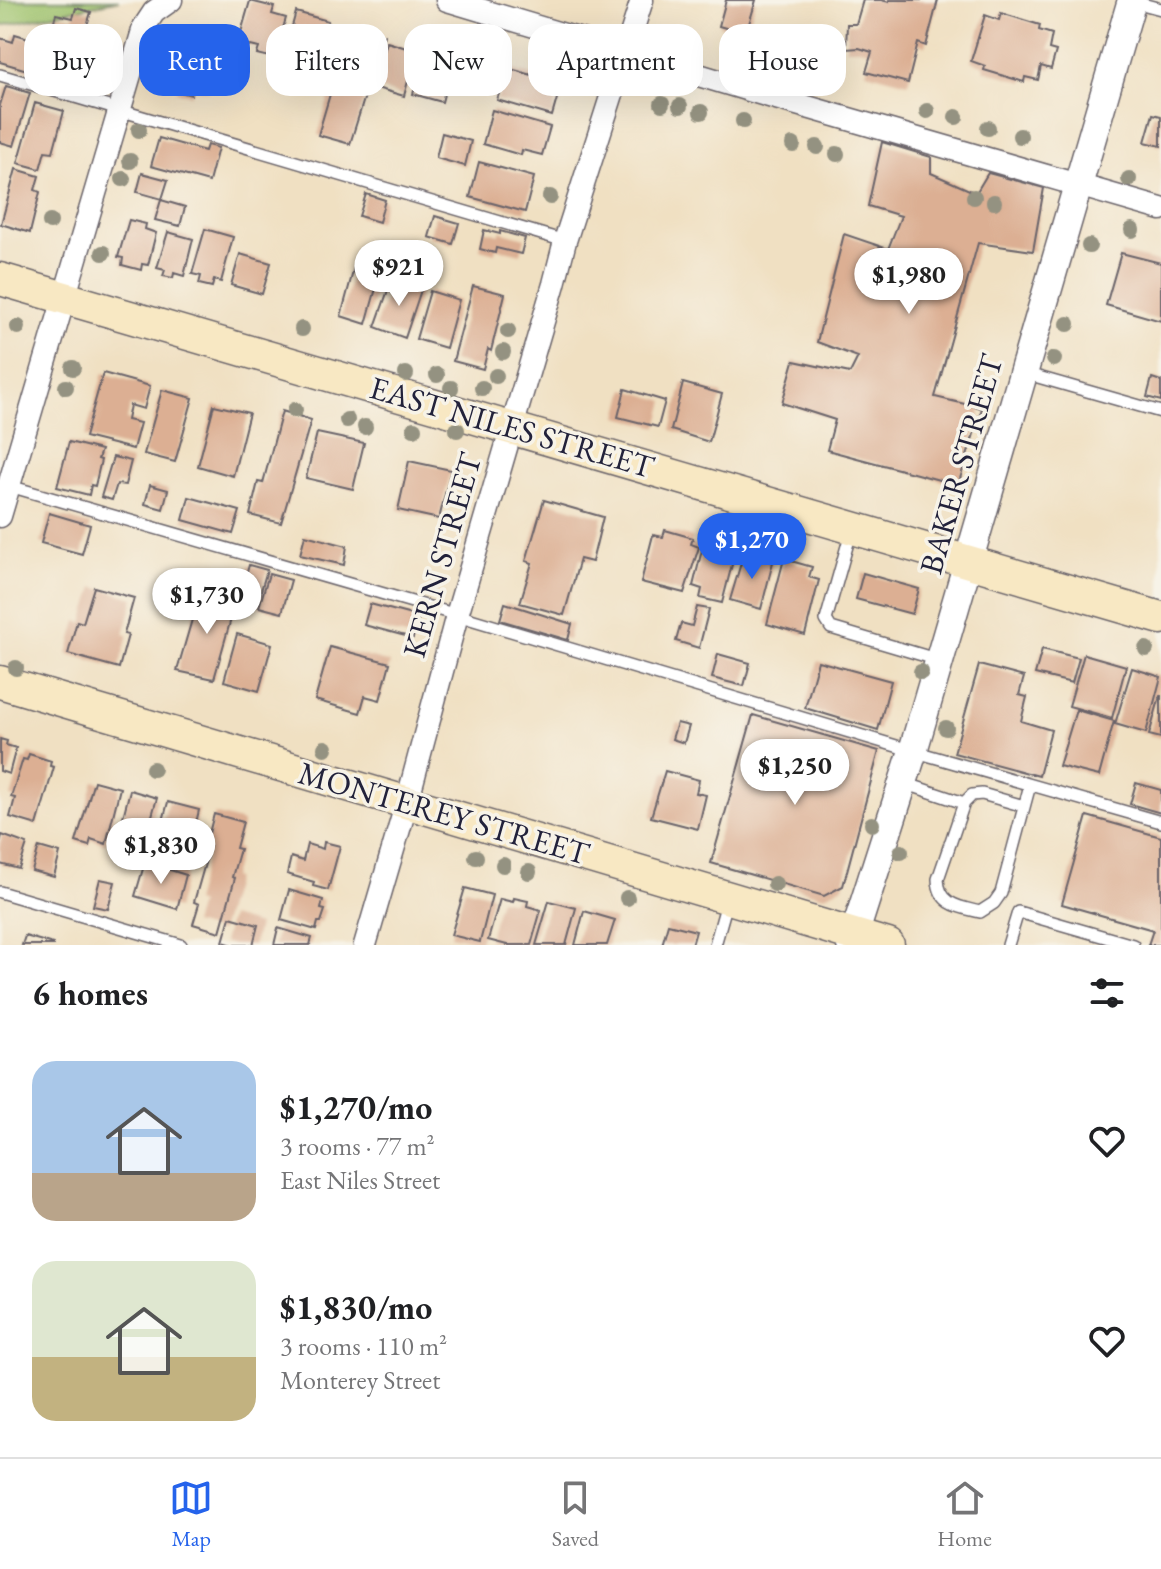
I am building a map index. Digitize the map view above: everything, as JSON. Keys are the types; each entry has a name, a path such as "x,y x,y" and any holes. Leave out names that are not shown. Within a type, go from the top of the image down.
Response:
{"main road":[{"name":"EAST NILES STREET","path":"0,279 1161,618"},
{"name":"MONTEREY STREET","path":"0,682 728,897 852,940 888,945"}],"street":[{"path":"447,0 530,24"},
{"name":"KERN STREET","path":"635,24 642,0"},
{"name":"BAKER STREET","path":"852,940 913,751 1131,0"},
{"path":"0,516 4,484 64,297 144,27 162,6"},
{"path":"703,76 1161,209"},
{"name":"KERN STREET","path":"365,945 565,241 612,96"}],"lane":[{"path":"1131,0 1161,9"},
{"path":"0,75 565,241"},
{"path":"1023,373 1161,412"},
{"path":"4,484 1161,822"},
{"path":"853,527 826,620 831,628 939,660"},
{"path":"902,783 964,803"},
{"path":"1024,806 982,794 972,795 964,803 938,879 938,889 944,899 980,912 994,903 1001,893 1030,785"},
{"path":"0,892 181,945"},
{"path":"715,945 728,897"},
{"path":"1008,945 1018,912 1133,945"}],"green space":[{"path":"0,0 119,0 0,26"}],"building":[{"path":"726,0 756,0 749,24 720,24"},
{"path":"863,0 938,0 926,46 918,43 908,83 866,72 872,52 859,48 846,49 847,24 856,24"},
{"path":"250,1 274,7 272,14 286,18 284,24 266,24 266,56 257,54 259,48 250,46 250,24 243,24"},
{"path":"76,8 91,12 87,24 53,24 56,14 73,18"},
{"path":"296,12 328,21 327,24 293,24"},
{"path":"1001,13 1040,25 1039,30 1052,34 1049,49 1056,51 1051,69 1041,66 1038,80 1025,77 1024,82 984,70 985,66 971,61 985,15 999,20"},
{"path":"15,34 24,37 24,69 0,62 0,38 13,42"},
{"path":"388,42 404,47 404,96 388,91"},
{"path":"512,69 528,74 528,96 558,96 552,116 497,100 498,96 512,96"},
{"path":"6,86 29,96 14,146 0,142 0,105"},
{"path":"329,96 365,96 350,144 318,135"},
{"path":"420,96 444,96 442,102"},
{"path":"35,103 64,111 53,152 45,151 40,169 18,163"},
{"path":"492,110 550,127 542,155 522,150 521,155 483,144"},
{"path":"1153,114 1161,116 1161,146 1145,142"},
{"path":"442,133 471,141 465,166 436,158"},
{"path":"159,138 205,151 207,145 218,148 209,182 151,166"},
{"path":"882,142 931,157 931,173 976,193 988,173 1044,188 1033,251 978,243 935,397 982,408 958,485 827,450 835,420 782,403 794,361 850,373 858,357 817,342 844,234 888,249 901,216 868,206"},
{"path":"479,162 534,177 525,212 470,197"},
{"path":"16,169 39,176 35,190 40,192 30,233 1,224"},
{"path":"142,173 168,180 162,199 137,192"},
{"path":"366,194 385,200 379,222 359,216"},
{"path":"161,200 185,207 180,226 155,220"},
{"path":"435,216 459,223 453,244 429,237"},
{"path":"129,220 146,224 145,229 156,233 148,265 142,264 141,270 122,265 123,258 118,257"},
{"path":"205,229 233,237 221,282 214,280 212,287 199,284 201,276 192,274"},
{"path":"484,230 525,238 521,254 496,248 495,253 480,249"},
{"path":"168,232 193,239 184,276 174,273 173,278 163,276 165,270 157,268"},
{"path":"358,253 384,260 366,324 341,316"},
{"path":"1121,253 1161,263 1161,321 1106,305"},
{"path":"240,254 271,263 262,294 231,285"},
{"path":"392,279 422,287 405,338 375,327"},
{"path":"473,286 505,294 491,351 488,349 483,369 453,361"},
{"path":"430,291 459,300 446,348 416,339"},
{"path":"103,373 150,386 144,409 130,405 127,420 140,423 133,449 85,437"},
{"path":"1152,378 1161,381 1161,401 1147,397"},
{"path":"683,383 722,394 709,442 671,430"},
{"path":"625,389 665,401 658,427 618,417"},
{"path":"162,390 193,398 175,462 144,454"},
{"path":"214,405 249,413 233,476 198,466"},
{"path":"282,411 311,420 281,523 250,515 258,482 263,483"},
{"path":"317,433 364,443 353,489 306,478"},
{"path":"69,442 101,450 95,486 91,485 89,495 57,487"},
{"path":"113,457 131,461 125,485 117,484 112,500 101,497"},
{"path":"409,461 451,470 439,519 398,510"},
{"path":"150,485 168,490 163,509 145,504"},
{"path":"189,497 240,511 233,534 183,520"},
{"path":"544,500 603,517 592,562 580,559 564,615 520,603 532,563 526,561"},
{"path":"49,513 90,525 82,554 41,543"},
{"path":"665,530 693,538 691,544 699,547 684,593 641,582 653,535 663,537"},
{"path":"305,535 347,546 344,565 300,555"},
{"path":"704,542 736,549 722,603 700,598 702,589 693,586"},
{"path":"744,553 773,562 761,609 730,600"},
{"path":"784,559 812,567 809,577 819,580 805,635 767,624"},
{"path":"249,565 267,570 260,594 242,589"},
{"path":"863,573 919,589 912,614 856,599"},
{"path":"269,574 291,580 282,613 259,607"},
{"path":"94,587 134,598 119,668 68,654 77,621 83,623"},
{"path":"210,588 227,592 223,605 234,608 214,679 177,671 198,599 207,602"},
{"path":"505,603 572,624 568,640 500,620"},
{"path":"370,604 419,617 413,638 364,625"},
{"path":"697,607 709,609 699,648 676,641 681,623 692,626"},
{"path":"237,634 272,644 259,691 224,681"},
{"path":"330,647 390,663 380,700 365,696 360,713 315,700"},
{"path":"1042,649 1079,658 1072,683 1035,674"},
{"path":"718,654 750,663 744,686 712,678"},
{"path":"1084,654 1126,666 1112,718 1069,706"},
{"path":"818,661 891,681 878,730 805,708"},
{"path":"979,665 1024,677 1019,695 1027,697 1021,721 1051,730 1039,776 954,753"},
{"path":"1132,668 1161,677 1146,733 1115,724"},
{"path":"1161,696 1161,738 1149,735"},
{"path":"1076,710 1114,721 1099,776 1059,766"},
{"path":"753,715 879,751 843,886 824,896 711,863"},
{"path":"677,723 689,726 684,743 672,739"},
{"path":"0,739 16,748 9,774 0,771"},
{"path":"29,754 51,761 50,766 54,767 37,825 10,817 15,798 11,797 23,759 27,760"},
{"path":"665,771 699,780 696,793 706,795 698,829 651,817"},
{"path":"94,781 120,788 106,844 91,839 89,846 76,842"},
{"path":"1136,783 1161,790 1161,813 1130,804"},
{"path":"130,790 157,798 145,841 135,839 134,844 117,840"},
{"path":"168,802 199,810 192,841 184,840 178,861 154,855"},
{"path":"214,814 243,822 236,848 240,849 232,877 235,878 220,932 193,924 199,904 194,902 210,846 206,845"},
{"path":"1087,816 1161,837 1161,945 1148,945 1153,930 1062,904"},
{"path":"2,835 27,844 19,869 0,864"},
{"path":"324,842 340,846 328,890 287,874 291,857 303,861 307,844 323,849"},
{"path":"39,847 60,853 54,877 32,871"},
{"path":"145,862 186,875 177,909 135,896"},
{"path":"100,879 115,882 108,909 93,906"},
{"path":"465,888 492,895 480,942 451,935"},
{"path":"289,890 323,900 321,909 325,910 316,930 281,920"},
{"path":"514,898 528,901 527,906 541,910 531,945 507,945 488,940 500,899 513,902"},
{"path":"549,901 576,908 566,945 536,945"},
{"path":"584,911 615,920 607,945 575,945"},
{"path":"230,917 258,925 253,945 223,942"},
{"path":"668,924 696,931 692,945 662,945"},
{"path":"278,928 312,938 310,945 274,945"},
{"path":"25,936 53,944 53,945 22,945"}]}
